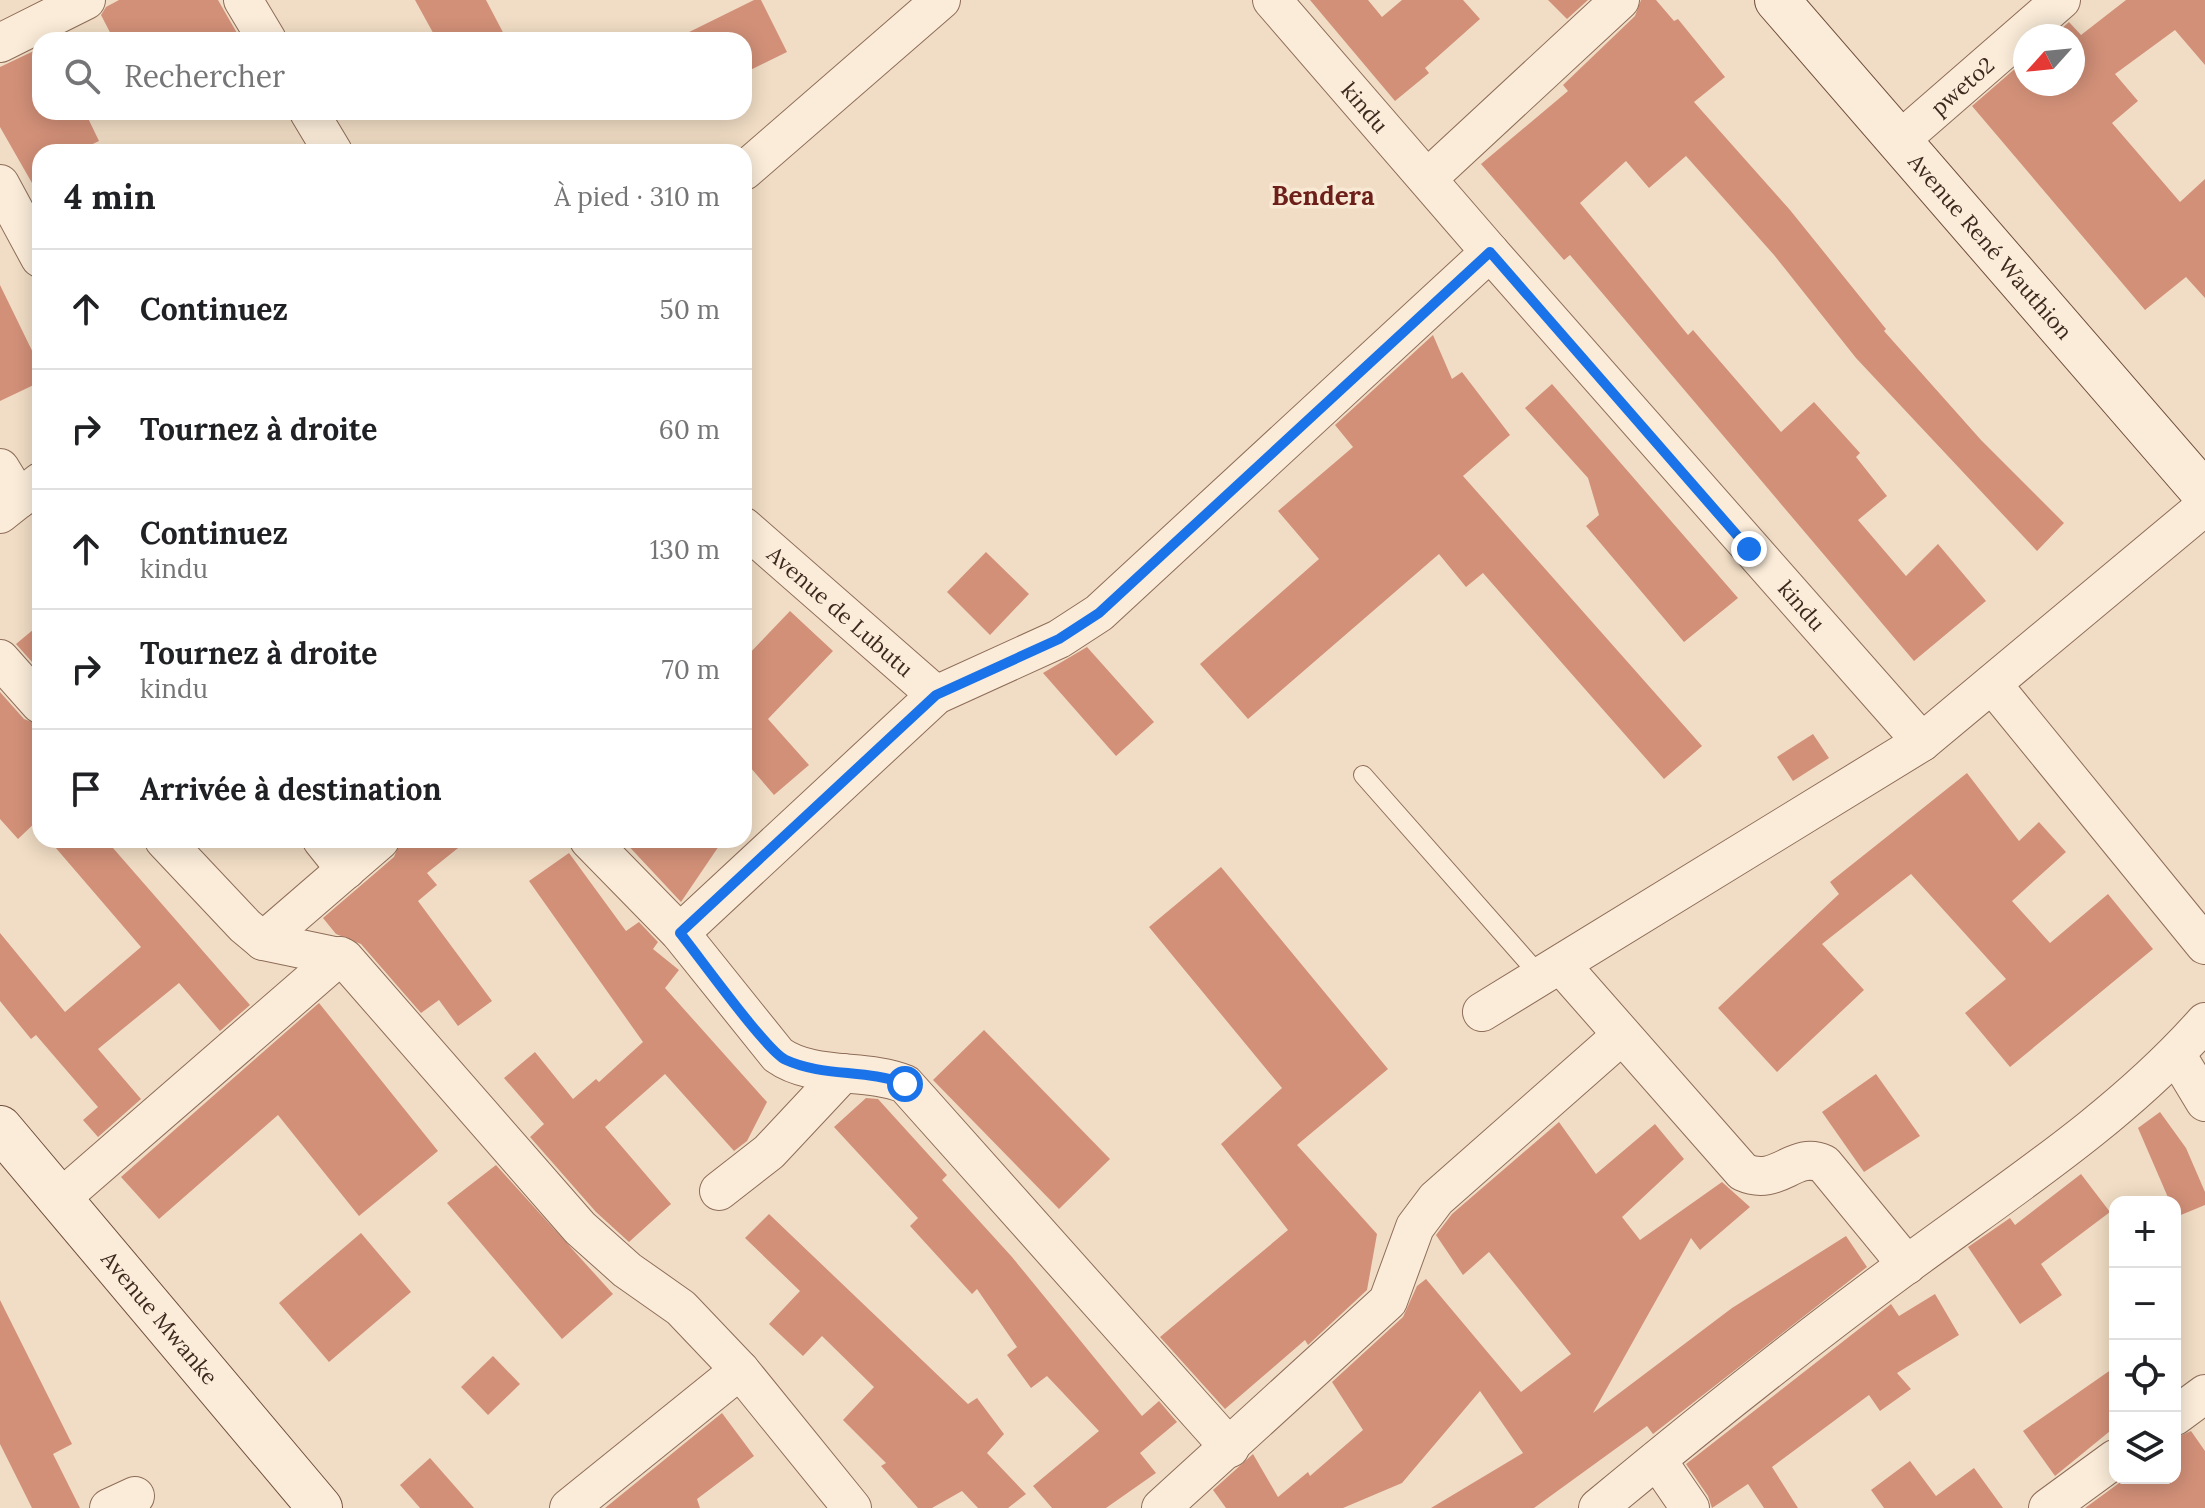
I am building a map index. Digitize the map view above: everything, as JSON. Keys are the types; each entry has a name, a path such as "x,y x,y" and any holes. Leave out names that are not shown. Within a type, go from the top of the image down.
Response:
{"street":[{"path":"0,43 86,0"},
{"path":"243,0 262,32"},
{"path":"752,164 941,0"},
{"name":"kindu","path":"1272,0 1922,742"},
{"path":"1428,178 1620,0"},
{"name":"Avenue René Wauthion","path":"1777,0 2205,494"},
{"name":"pweto2","path":"1899,141 2061,0"},
{"path":"314,120 328,144"},
{"path":"0,184 32,243"},
{"path":"680,933 936,695 1059,639 1099,613 1490,252"},
{"path":"1482,1012 1922,742 2205,506"},
{"name":"Avenue de Lubutu","path":"752,534 936,695"},
{"path":"0,659 32,695"},
{"path":"1992,684 2205,945"},
{"path":"172,848 263,941 340,956 362,976 580,1228 627,1270 681,1308 740,1370 852,1508"},
{"path":"328,848 346,870"},
{"path":"263,941 371,848"},
{"path":"597,848 680,933 778,1055 792,1062 843,1073 881,1076 905,1084 1230,1448"},
{"path":"60,1199 340,956"},
{"path":"1551,971 1622,1035 1743,1172 1754,1177 1771,1177 1806,1160 1824,1164 1907,1265"},
{"path":"1598,1508 1907,1265 2120,1105 2176,1054 2205,1022"},
{"path":"1161,1508 1388,1301 1415,1227 1436,1199 1622,1035"},
{"path":"2176,1054 2205,1102"},
{"path":"719,1191 769,1152 843,1073"},
{"name":"Avenue Mwanke","path":"0,1128 320,1508"},
{"path":"569,1508 740,1370"},
{"path":"2180,1412 2205,1394"},
{"path":"1657,1460 1690,1508"},
{"path":"2048,1508 2109,1463"}],"lane":[{"path":"1363,775 1551,971"}],"building":[{"path":"119,0 218,0 236,32 110,32 101,15 106,7"},
{"path":"415,0 486,0 503,32 433,32"},
{"path":"754,0 761,0 787,52 752,69 752,32 689,32"},
{"path":"1310,0 1368,0 1382,17 1402,0 1463,0 1480,19 1425,68 1429,73 1395,101"},
{"path":"1548,0 1588,0 1567,19"},
{"path":"1641,0 1656,0 1674,21 1678,19 1725,77 1694,102 1790,210 1886,329 1884,331 1981,440 2064,523 2037,551 1856,358 1774,255 1686,156 1649,188 1626,161 1580,203 1688,335 1693,330 1781,432 1814,402 1860,453 1856,457 1887,496 1858,520 1906,576 1938,544 1986,601 1914,661 1570,255 1564,260 1481,164 1568,91 1563,85 1635,16"},
{"path":"2126,0 2205,0 2205,65 2175,30 2115,74 2138,101 2112,123 2180,202 2205,179 2205,298 2186,277 2145,310 1972,106 2013,70 2013,96 2085,96 2085,32"},
{"path":"32,52 32,120 89,120 99,141 93,144 32,144 32,183 0,127 0,67"},
{"path":"0,285 32,351 32,386 0,401"},
{"path":"1433,335 1452,379 1462,372 1510,435 1463,476 1702,746 1664,779 1483,573 1466,587 1439,554 1248,719 1200,664 1319,559 1278,511 1353,447 1335,425"},
{"path":"1552,384 1738,598 1684,642 1586,526 1599,515 1588,478 1525,408"},
{"path":"986,552 1029,594 990,635 947,592"},
{"path":"790,611 833,651 768,719 809,765 774,795 752,769 752,651"},
{"path":"32,631 32,662 16,644"},
{"path":"1087,647 1154,722 1116,756 1043,673"},
{"path":"0,692 24,719 32,722 32,826 18,839 0,819"},
{"path":"1813,734 1829,758 1793,781 1777,757"},
{"path":"1967,773 2019,841 2039,822 2066,852 2012,901 2050,943 2108,894 2153,949 2010,1067 1965,1013 2006,979 1911,874 1822,944 1864,990 1777,1072 1718,1008 1839,894 1830,882"},
{"path":"56,848 113,848 250,1005 220,1031 179,983 98,1049 141,1099 98,1137 83,1120 98,1107 36,1035 31,1039 0,1001 0,933 65,1012 141,947"},
{"path":"398,848 458,848 427,873 437,885 418,901 492,1001 458,1026 439,1000 421,1013 361,944 336,934 323,918 394,857"},
{"path":"630,848 718,848 681,902"},
{"path":"569,853 626,931 639,922 658,942 653,949 679,970 665,988 767,1102 747,1141 734,1151 665,1074 605,1127 671,1204 629,1242 596,1212 530,1137 544,1124 504,1078 535,1052 573,1099 596,1079 599,1082 643,1042 529,881"},
{"path":"1221,867 1388,1069 1297,1145 1377,1234 1367,1290 1308,1345 1305,1340 1225,1409 1160,1337 1288,1230 1221,1144 1282,1088 1149,927"},
{"path":"319,1003 438,1151 359,1216 278,1115 159,1219 121,1177"},
{"path":"984,1030 1110,1159 1059,1209 933,1080"},
{"path":"1876,1074 1920,1136 1864,1172 1822,1112"},
{"path":"866,1098 878,1099 947,1175 942,1180 1012,1257 1142,1416 1159,1401 1177,1422 1140,1453 1156,1473 1106,1508 1052,1508 1033,1486 1099,1431 1047,1376 1031,1388 1007,1355 1017,1347 977,1289 972,1294 910,1226 918,1218 834,1127"},
{"path":"2160,1112 2186,1148 2205,1192 2205,1205 2181,1215 2181,1196 2167,1196 2138,1128"},
{"path":"1559,1122 1596,1174 1655,1124 1684,1159 1622,1217 1640,1240 1722,1182 1750,1207 1700,1250 1691,1238 1593,1413 1732,1308 1846,1236 1867,1267 1653,1434 1647,1426 1534,1508 1431,1508 1523,1453 1480,1391 1402,1483 1343,1508 1226,1508 1213,1490 1253,1454 1278,1497 1308,1472 1310,1476 1363,1430 1332,1382 1403,1317 1417,1286 1426,1279 1521,1392 1571,1354 1489,1252 1463,1275 1436,1235 1452,1214"},
{"path":"496,1165 613,1294 562,1339 447,1203"},
{"path":"2081,1174 2109,1211 2041,1264 2062,1295 2020,1324 1968,1247 2010,1218 2015,1225"},
{"path":"769,1214 968,1404 977,1398 1004,1434 987,1453 1026,1494 1008,1508 978,1508 962,1491 932,1508 918,1508 881,1466 886,1463 843,1420 874,1387 822,1336 803,1356 769,1324 800,1291 745,1238"},
{"path":"361,1233 411,1292 329,1362 279,1303"},
{"path":"1935,1294 1959,1335 1897,1373 1911,1389 1880,1411 1869,1395 1772,1467 1798,1508 1764,1508 1748,1484 1712,1508 1708,1496 1686,1464 1891,1304 1899,1316"},
{"path":"0,1300 72,1444 53,1454 80,1508 32,1508 0,1444"},
{"path":"493,1356 520,1384 488,1415 461,1387"},
{"path":"2109,1371 2109,1432 2055,1476 2023,1431"},
{"path":"722,1413 754,1456 697,1499 700,1508 605,1508"},
{"path":"2191,1431 2205,1451 2205,1508 2085,1508 2118,1484 2181,1484 2181,1435"},
{"path":"430,1458 474,1508 420,1508 400,1485"},
{"path":"1910,1461 1936,1496 1974,1468 2003,1508 1884,1508 1871,1490"}],"district":[{"name":"Bendera","path":"1323,195"}],"route":[{"path":"905,1084 881,1076 843,1073 782,1058 680,933 936,695 1059,639 1099,613 1490,252 1749,549"}]}
